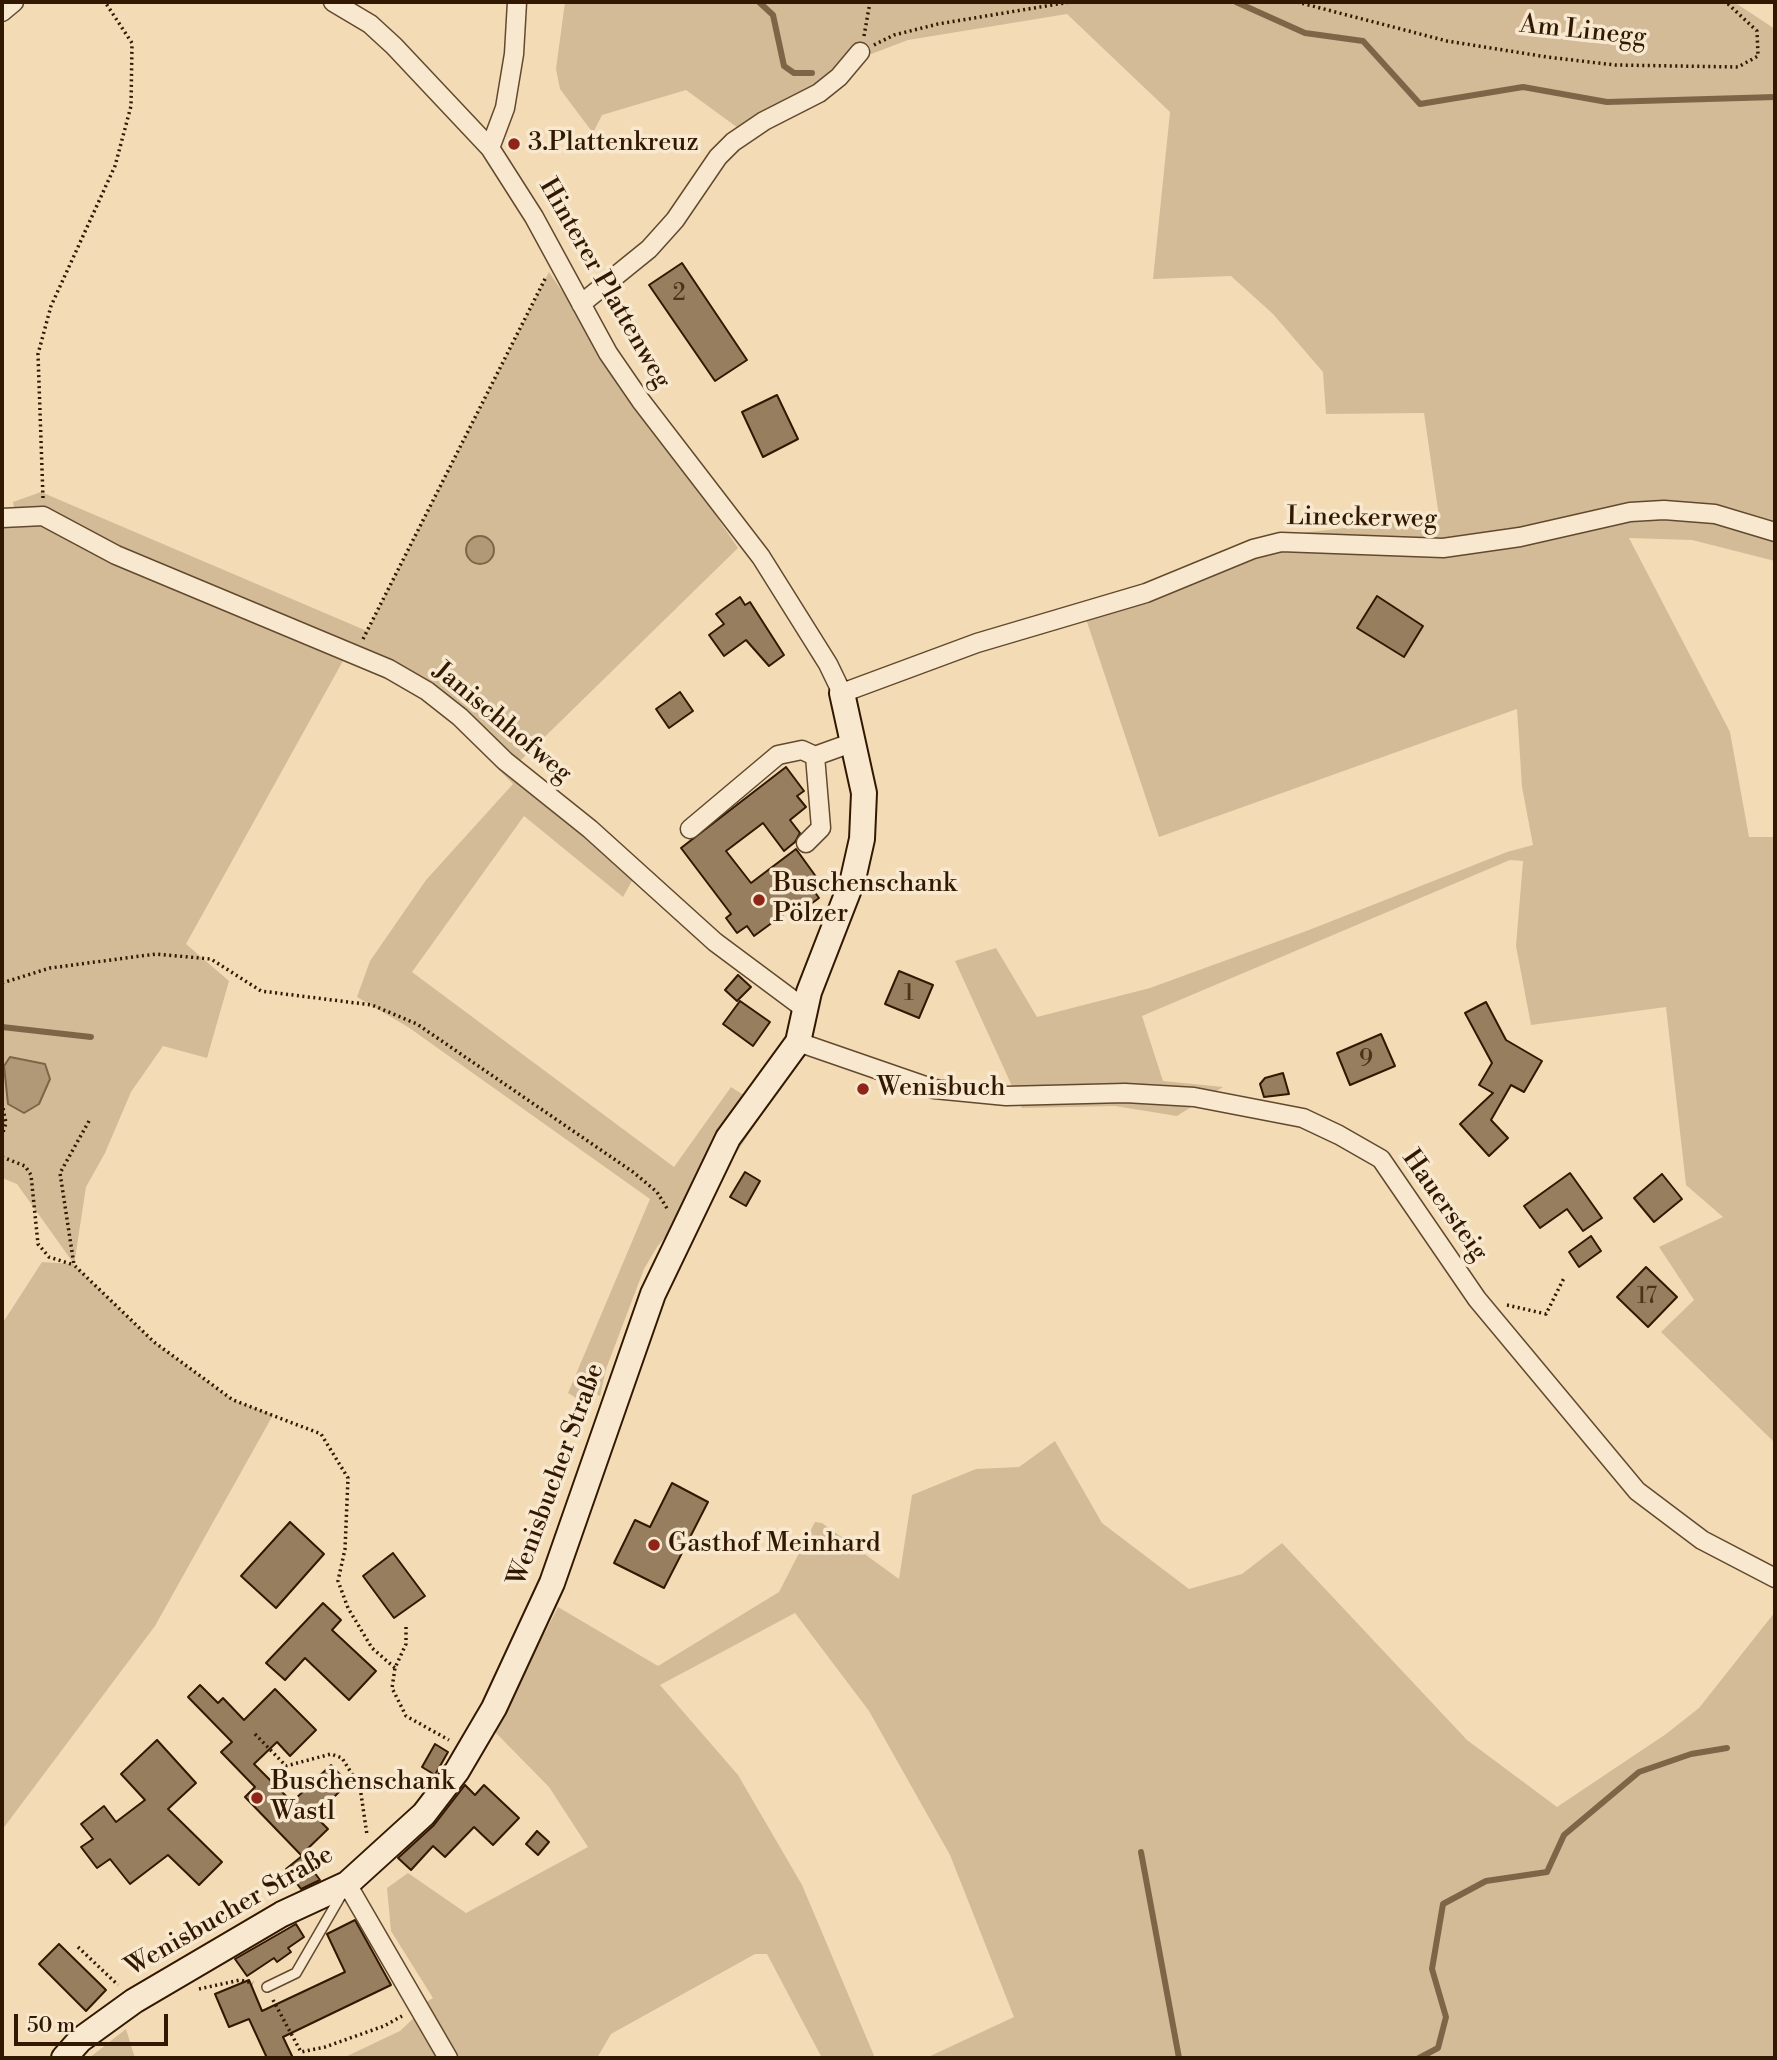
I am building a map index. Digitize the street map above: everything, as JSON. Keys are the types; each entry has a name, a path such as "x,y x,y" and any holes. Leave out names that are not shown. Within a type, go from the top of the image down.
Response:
{"street":[{"path":"2,12 14,2"},
{"name":"Hinterer Plattenweg","path":"333,2 370,24 394,46 490,148 516,185 581,304 641,401 761,558 828,664 842,693"},
{"path":"490,148 505,108 514,54 517,2"},
{"path":"581,304 649,249 675,220 718,157 733,142 764,121 818,93 839,77 860,52"},
{"name":"Lineckerweg","path":"842,693 1015,631 1146,593 1254,548 1282,542 1443,548 1520,537 1630,512 1664,510 1715,514 1775,532"},
{"path":"2,518 43,516"},
{"name":"Janischhofweg","path":"43,516 116,555 355,655 427,691 505,761 590,829 715,942 805,1009"},
{"name":"Wenisbucher Straße","path":"64,2058 79,2040 134,2001 282,1914 348,1884 424,1814 470,1749 494,1708 552,1583 653,1294 728,1138 798,1042 805,1009 853,879 862,839 864,793 842,693"},
{"path":"690,829 778,755 802,750 815,756 854,742"},
{"path":"806,843 821,828 815,756"},
{"name":"Hauersteig","path":"798,1042 934,1088 1006,1096 1125,1093 1194,1097 1303,1118 1381,1160 1477,1299 1637,1491 1702,1540 1775,1578"},
{"path":"348,1884 416,2008 448,2058"}],"lane":[{"path":"267,1987 296,1973 348,1884"}],"path":[{"path":"43,516 38,354 51,306 115,166 131,106 132,43 105,2"},
{"path":"860,52 870,2"},
{"path":"860,52 894,35 938,24 1070,2"},
{"name":"Am Linegg","path":"1297,2 1447,41 1547,57 1615,65 1738,67 1758,56 1757,31 1726,2"},
{"path":"355,655 549,272 558,262"},
{"path":"2,983 50,968 156,954 211,959 261,991 372,1005 417,1024 633,1172 657,1192 680,1237"},
{"path":"2,1103 6,1123 2,1135"},
{"path":"74,1265 60,1173 89,1121"},
{"path":"2,1157 25,1166 31,1175 38,1244 50,1257 74,1265 154,1342 233,1400 321,1434 348,1478 345,1549 338,1581 348,1608 372,1648 395,1668"},
{"path":"1477,1299 1546,1314 1565,1276"},
{"path":"406,1628 406,1644 395,1668 392,1688 406,1716 470,1749"},
{"path":"255,1734 286,1766 331,1754 342,1758 360,1787 373,1861"},
{"path":"78,1947 134,2001"},
{"path":"165,1983 200,1989 240,1980 267,1987 301,2052 325,2047 384,2026 416,2008"}],"shaded area":[{"path":"565,2 1734,2 1775,29 1775,561 1692,540 1629,538 1730,732 1749,837 1775,837 1775,1443 1661,1332 1694,1300 1659,1247 1723,1217 1686,1185 1666,1007 1531,1025 1516,946 1523,861 1510,860 1142,1016 1163,1081 1223,1087 1177,1116 1115,1106 1022,1108 955,961 996,948 1037,1017 1150,988 1309,930 1507,852 1533,845 1522,787 1517,709 1159,837 1083,610 1145,586 1250,539 1439,517 1424,413 1326,414 1323,372 1273,314 1231,276 1153,279 1170,112 1067,14 908,40 832,69 804,94 738,128 686,90 602,115 593,133 560,89 556,69"},
{"path":"549,272 738,548 519,762 637,872 623,897 524,816 412,972 674,1167 731,1087 742,1094 788,1075 729,1164 696,1229 678,1221 657,1247 644,1269 606,1369 600,1396 593,1392 587,1405 568,1393 650,1199 408,1027 357,997 370,961 426,880 513,784 426,696 344,659 186,944 229,981 207,1058 163,1046 131,1092 105,1153 86,1187 74,1265 154,1342 233,1400 273,1415 155,1626 2,1830 2,1324 42,1262 74,1264 17,1184 2,1178 2,528 17,523 13,502 41,492 367,631"},
{"path":"480,536 490,540 494,550 490,560 480,564 470,560 466,550 470,540"},
{"path":"10,1057 45,1064 50,1079 39,1104 24,1113 8,1104 4,1066"},
{"path":"1055,1441 1102,1523 1189,1589 1242,1574 1282,1543 1467,1740 1557,1807 1666,1734 1699,1708 1775,1612 1775,2058 926,2058 1014,2017 950,1855 869,1711 795,1613 660,1685 738,1775 802,1885 875,2058 822,2058 767,1954 755,1954 611,2034 597,2058 343,2058 400,2031 419,2013 416,2008 433,1998 391,1931 387,1888 408,1873 466,1913 588,1847 549,1787 494,1731 558,1607 658,1666 779,1592 815,1522 822,1523 899,1579 912,1495 976,1469 1019,1467"},
{"path":"126,2029 135,2058 89,2058"}],"building":[{"path":"682,263 747,360 715,381 649,285"},
{"path":"777,395 798,439 763,457 742,412"},
{"path":"1377,596 1423,626 1404,657 1357,628"},
{"path":"740,597 745,605 750,602 784,655 769,666 746,640 724,656 709,635 724,624 716,614"},
{"path":"680,692 693,711 669,728 656,709"},
{"path":"786,767 804,791 797,796 806,807 790,820 800,833 795,842 784,851 763,823 726,851 751,883 796,849 817,878 809,884 819,898 804,909 799,903 754,936 747,926 737,933 726,918 731,914 681,848"},
{"path":"899,971 933,985 919,1018 885,1004"},
{"path":"738,975 751,987 737,1001 725,990"},
{"path":"740,1001 770,1022 753,1046 723,1024"},
{"path":"1486,1002 1506,1040 1542,1061 1524,1092 1511,1085 1491,1120 1508,1138 1489,1156 1460,1124 1493,1093 1479,1085 1492,1063 1465,1013"},
{"path":"1381,1034 1395,1066 1350,1085 1337,1053"},
{"path":"1283,1073 1289,1094 1264,1097 1260,1084 1265,1078"},
{"path":"745,1172 760,1181 746,1206 730,1197"},
{"path":"1570,1173 1602,1218 1583,1231 1567,1209 1540,1228 1524,1206"},
{"path":"1662,1174 1682,1199 1654,1222 1634,1198"},
{"path":"1591,1236 1601,1251 1579,1267 1569,1252"},
{"path":"1646,1267 1677,1297 1648,1327 1617,1297"},
{"name":"Gasthof Meinhard","path":"672,1483 708,1502 664,1588 614,1563 635,1520 650,1527"},
{"path":"290,1522 324,1554 276,1608 241,1576"},
{"path":"393,1553 425,1596 394,1618 363,1576"},
{"path":"323,1603 341,1620 332,1630 376,1671 349,1700 305,1658 285,1680 266,1663"},
{"path":"200,1685 218,1703 223,1698 244,1720 275,1689 316,1730 290,1756 277,1742 254,1764 292,1802 331,1765 348,1783 315,1816 328,1829 301,1855 245,1797 255,1787 221,1752 232,1742 188,1697"},
{"path":"157,1740 196,1783 168,1809 222,1862 199,1885 168,1855 130,1884 110,1859 97,1868 81,1847 93,1839 81,1824 104,1806 116,1822 145,1800 121,1774"},
{"path":"435,1744 448,1752 435,1775 422,1767"},
{"path":"465,1785 475,1795 484,1785 519,1818 493,1845 474,1827 445,1857 433,1846 411,1870 398,1858 434,1825"},
{"path":"537,1831 549,1842 538,1855 526,1844"},
{"path":"302,1856 320,1880 301,1889 286,1869"},
{"path":"355,1920 391,1985 283,2037 293,2058 267,2058 249,2019 229,2027 215,1994 249,1980 262,2011 345,1972 327,1934"},
{"path":"296,1924 304,1937 288,1948 291,1952 277,1962 274,1958 247,1976 235,1959"},
{"path":"59,1944 106,1990 86,2011 39,1964"}],"waterway":[{"path":"759,2 773,15 784,66 794,73 812,73"},
{"path":"1236,2 1305,33 1363,41 1420,104 1523,87 1607,102 1775,97"},
{"path":"2,1027 91,1037"},
{"path":"1419,2058 1438,2048 1446,2017 1432,1969 1443,1904 1486,1881 1547,1872 1564,1835 1639,1772 1691,1754 1727,1748"},
{"path":"1141,1852 1179,2058"}],"place":[{"name":"3.Plattenkreuz","path":"514,144"},
{"name":"Buschenschank Pölzer","path":"759,900"},
{"name":"Wenisbuch","path":"863,1089"},
{"name":"Gasthof Meinhard","path":"654,1545"},
{"name":"Buschenschank Wastl","path":"257,1798"}]}
